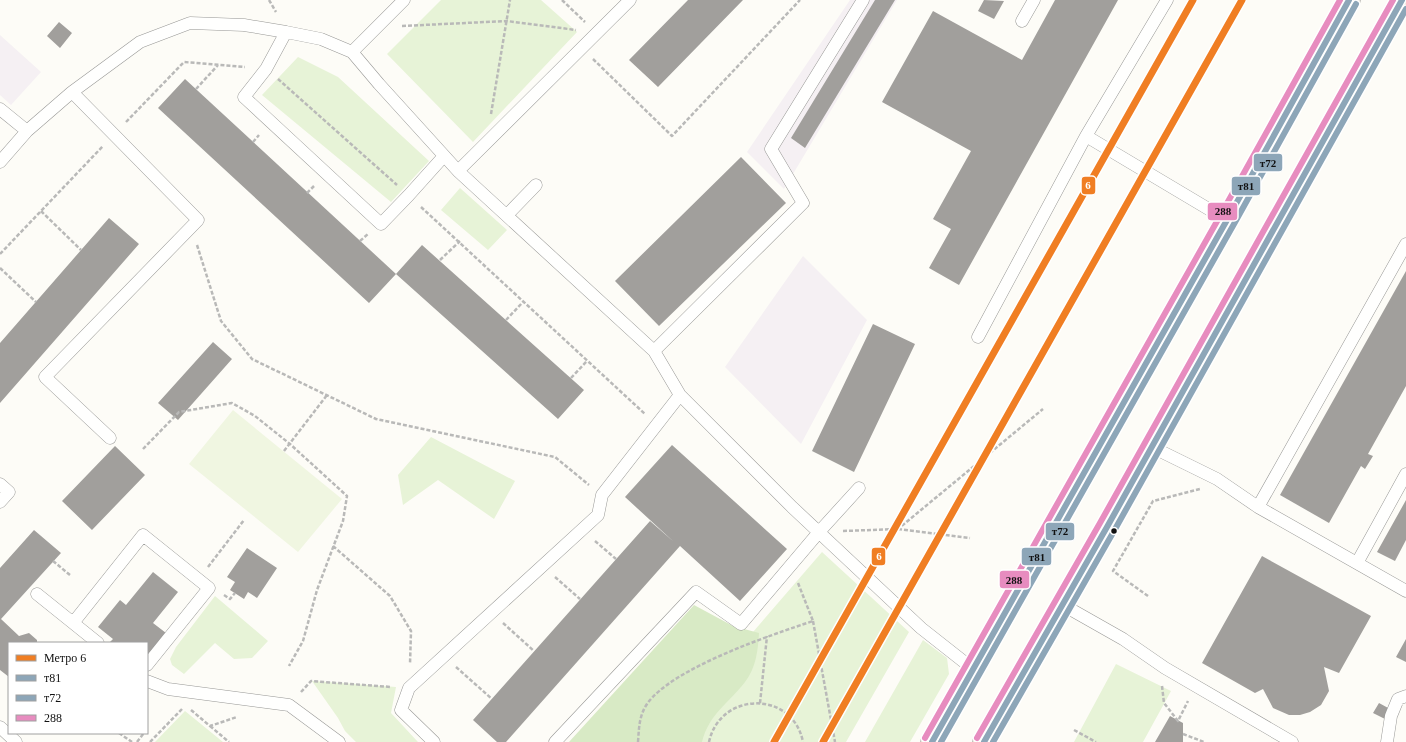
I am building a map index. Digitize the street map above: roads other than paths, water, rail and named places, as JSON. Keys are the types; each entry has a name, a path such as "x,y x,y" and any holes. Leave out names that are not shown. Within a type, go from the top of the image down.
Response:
{"main road":[{"path":"932,742 1227,220 1348,0"},
{"path":"984,742 1063,605 1402,0"}],"lane":[{"path":"352,52 404,0"},
{"path":"458,171 630,0"},
{"path":"654,352 804,203 771,149 863,0"},
{"path":"1022,21 1034,0"},
{"path":"978,337 1086,136 1167,0"},
{"path":"0,162 27,131 72,92 140,42 190,23 244,25 286,32 322,39 352,52 458,171 654,352 680,396 819,532 922,628 973,669"},
{"path":"286,32 266,69 244,97 381,224 444,156"},
{"path":"72,92 198,220 45,377 110,438"},
{"path":"0,109 27,131"},
{"path":"1086,136 1227,220"},
{"path":"507,215 536,185"},
{"path":"1258,507 1406,244"},
{"path":"434,742 401,710 408,688 598,515 602,495 680,396"},
{"path":"1152,447 1216,479 1258,507 1406,591"},
{"path":"1356,563 1406,474"},
{"path":"0,484 9,492 0,502"},
{"path":"556,742 696,592 741,624 792,566 819,532 859,488"},
{"path":"73,623 143,535 209,588 148,664"},
{"path":"38,594 97,642"},
{"path":"1063,605 1123,639 1165,668 1292,742"},
{"path":"148,681 168,689 289,705 339,742"},
{"path":"1387,742 1392,716 1398,699 1406,696"},
{"path":"0,727 16,742"}],"metro line":[{"name":"6","path":"774,742 1193,0"},
{"name":"6","path":"823,742 1242,0"}]}
